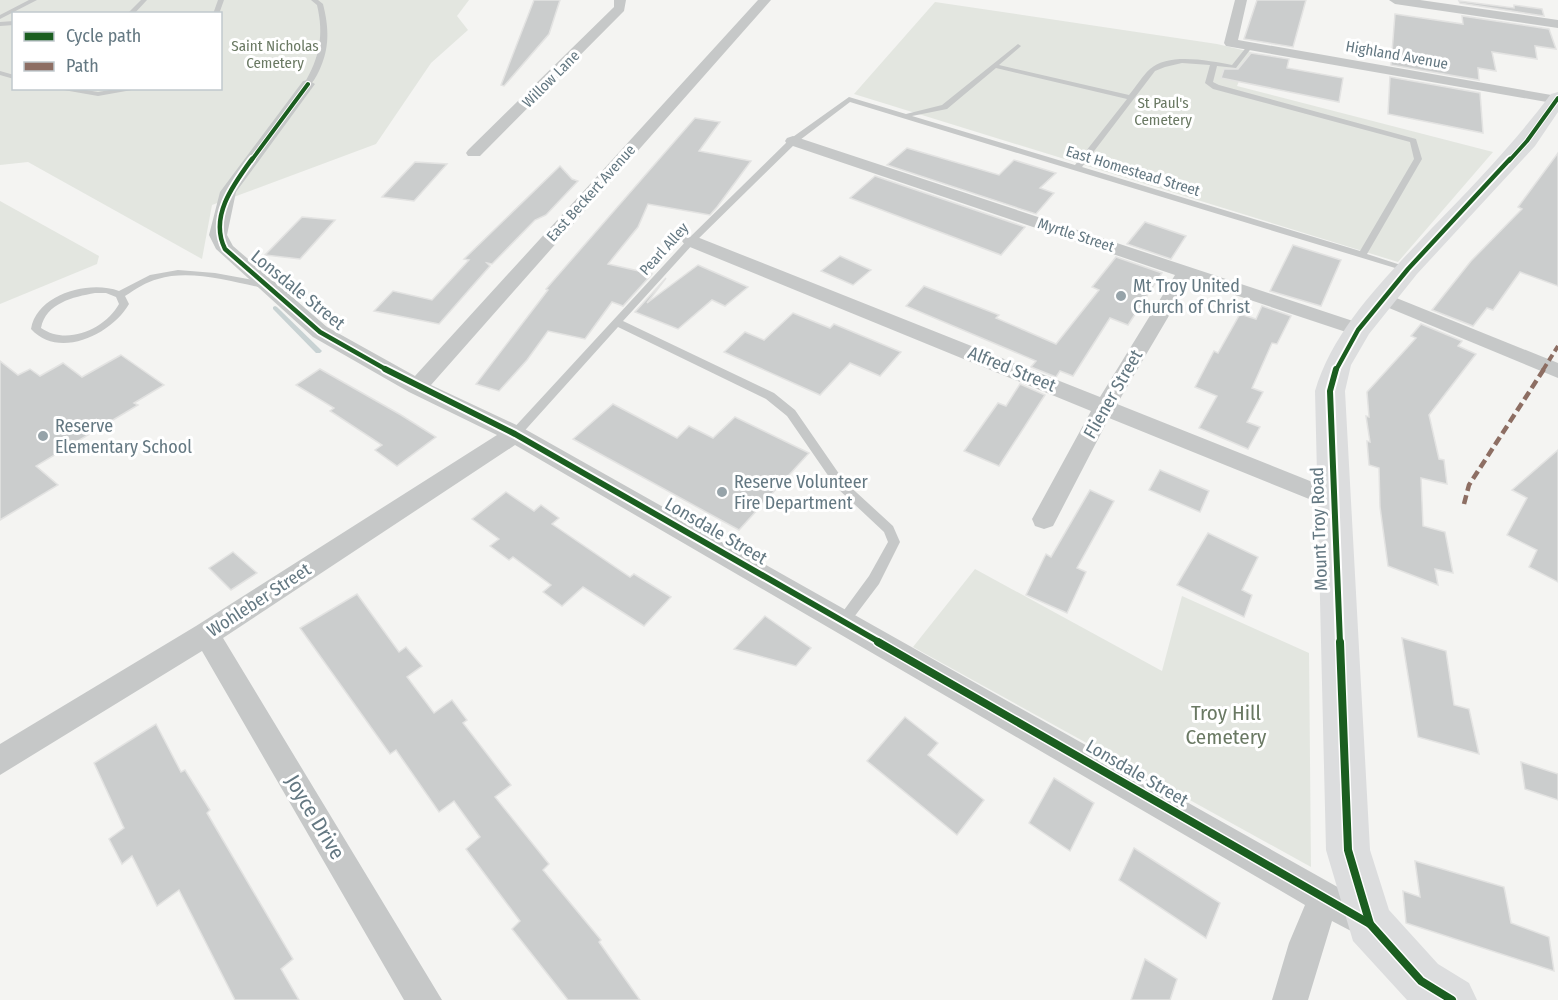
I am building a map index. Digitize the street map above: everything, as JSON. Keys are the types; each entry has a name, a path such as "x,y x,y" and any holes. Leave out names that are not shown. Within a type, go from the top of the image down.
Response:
{"street":[{"name":"Willow Lane","path":"474,153 620,8 620,0"},
{"name":"East Beckert Avenue","path":"417,387 765,0"},
{"name":"Highland Avenue","path":"1241,0 1231,43 1557,99"},
{"path":"1395,0 1558,24"},
{"name":"Lonsdale Street","path":"308,84 228,192 218,235 225,249 320,332 417,387 515,434 1370,924"},
{"name":"Mount Troy Road","path":"1452,1000 1422,981 1370,924 1348,850 1332,499 1330,392 1337,364 1358,330 1408,269 1527,141 1557,99"},
{"name":"Myrtle Street","path":"793,141 1358,330"},
{"name":"Alfred Street","path":"691,241 1332,499"},
{"name":"Fliener Street","path":"1044,519 1104,406 1186,272"},
{"path":"1384,299 1558,371"},
{"name":"Wohleber Street","path":"0,761 207,634 515,434"},
{"name":"Joyce Drive","path":"207,634 424,1000"},
{"path":"1290,1000 1306,943 1324,898"}],"lane":[{"path":"10,0 22,4"},
{"path":"0,17 34,0"},
{"path":"132,12 144,0"},
{"path":"308,84 320,63 327,31 320,4 314,0"},
{"path":"898,114 926,113 944,107 1018,46"},
{"path":"1077,168 1153,70 1166,62 1190,61 1234,67 1250,46"},
{"path":"1214,64 1209,83 1216,87 1413,141 1418,159 1362,255"},
{"path":"996,66 1131,98"},
{"path":"64,90 82,94 129,90"},
{"name":"East Homestead Street","path":"849,99 1408,269"},
{"name":"Pearl Alley","path":"515,434 619,323 691,241 793,141 849,99"},
{"path":"120,295 139,282 166,274 217,277 264,285"},
{"path":"107,290 120,295 124,304 122,311 97,330 58,339 41,335 36,329 36,322 40,314 73,294 107,290"},
{"path":"619,323 770,396 791,413 840,483 889,529 894,542 874,580 843,621"}],"green space":[{"name":"Saint Nicholas Cemetery","path":"0,0 469,0 457,16 468,30 431,63 376,144 212,205 202,259 28,162 0,165"},
{"name":"St Paul's Cemetery","path":"935,2 1217,44 1251,52 1237,86 1493,152 1398,262 854,94"},
{"path":"0,201 99,256 97,264 0,304"},
{"name":"Troy Hill Cemetery","path":"975,569 1162,671 1182,596 1309,653 1311,867 913,647"}],"building":[{"path":"534,0 560,0 549,34 504,86 501,85"},
{"path":"1257,0 1306,0 1293,47 1244,39"},
{"path":"1459,1 1542,9 1544,16 1460,3"},
{"path":"1395,14 1463,24 1462,16 1549,29 1556,49 1535,46 1537,59 1492,52 1496,71 1478,68 1479,80 1391,65"},
{"path":"1251,53 1289,59 1287,68 1343,78 1339,102 1221,78 1224,69 1238,69"},
{"path":"1390,77 1480,93 1483,133 1388,114"},
{"path":"695,118 720,122 699,151 751,161 717,207 710,215 648,204 638,227 608,264 652,274 623,306 612,302 585,339 548,331 527,360 499,391 476,384 548,290 546,289"},
{"path":"907,148 999,175 1014,160 1056,173 1040,188 1054,193 1036,214 887,165"},
{"path":"1558,153 1558,286 1520,272 1493,310 1487,308 1473,326 1432,310 1471,261 1522,209 1518,207"},
{"path":"415,162 447,164 414,201 382,197"},
{"path":"560,166 572,179 578,181 546,215 535,220 492,264 487,263 490,266 439,324 374,311 393,291 432,300 469,260 464,259"},
{"path":"875,176 1025,227 1001,255 850,198"},
{"path":"302,217 335,220 300,259 265,255"},
{"path":"1145,222 1186,236 1171,259 1127,244"},
{"path":"1293,245 1341,260 1321,306 1270,291"},
{"path":"840,256 871,270 853,285 821,271"},
{"path":"1116,257 1162,273 1128,325 1110,318 1073,376 1060,371 1056,377 1031,367 1036,361 906,306 924,286 999,315 996,318 1056,344 1099,290 1092,287"},
{"path":"698,265 748,287 725,306 712,300 678,329 635,312 666,278 647,303"},
{"path":"1262,306 1291,316 1277,344 1272,343 1252,388 1263,392 1247,422 1260,427 1248,449 1199,428 1217,396 1195,387 1214,351 1218,353 1240,314 1256,319"},
{"path":"793,313 830,328 834,324 901,352 880,376 850,363 820,395 724,352 745,332 764,340"},
{"path":"1421,324 1462,341 1458,346 1476,354 1429,415 1439,459 1444,460 1447,484 1421,478 1423,526 1445,532 1453,573 1435,569 1438,585 1388,566 1380,507 1379,468 1369,465 1367,441 1370,442 1366,416 1369,417 1367,392 1416,338 1411,336"},
{"name":"Reserve Elementary School","path":"121,355 164,385 134,403 138,405 36,466 58,485 0,520 0,361 18,375 30,369 40,376 63,363 82,377"},
{"path":"320,369 436,437 397,466 375,450 382,445 330,411 334,408 296,385"},
{"path":"1020,384 1045,395 999,466 964,451 998,403 1006,406"},
{"name":"Reserve Volunteer Fire Department","path":"613,404 677,438 689,426 713,438 735,417 809,453 739,530 573,439"},
{"path":"1558,450 1558,582 1529,567 1537,550 1507,535 1527,498 1512,490"},
{"path":"1160,470 1209,491 1200,512 1149,490"},
{"path":"1090,490 1114,501 1077,568 1086,572 1067,613 1026,595 1046,554 1051,557"},
{"path":"506,492 534,511 541,505 559,518 552,524 630,577 634,574 671,597 644,626 583,587 562,606 543,592 551,585 513,557 509,560 490,546 499,539 472,519"},
{"path":"1208,533 1258,557 1242,590 1252,595 1244,617 1177,585"},
{"path":"233,552 257,573 231,590 209,568"},
{"path":"357,594 399,652 406,647 422,666 407,677 434,713 452,700 467,720 463,723 511,785 495,797 549,864 543,870 601,940 599,942 640,1000 568,1000 512,929 520,921 466,849 480,837 454,801 439,812 396,750 390,754 300,628"},
{"path":"765,616 811,648 796,666 734,649"},
{"path":"1402,638 1446,651 1454,705 1469,709 1479,754 1418,737"},
{"path":"905,717 938,743 928,755 984,800 957,835 867,761"},
{"path":"156,724 181,772 185,770 210,810 207,813 293,959 281,969 299,1000 235,1000 179,890 157,906 132,856 122,864 109,839 124,828 94,763"},
{"path":"1521,762 1558,774 1558,800 1525,789"},
{"path":"1054,778 1094,803 1070,851 1029,823"},
{"path":"1134,848 1220,903 1206,938 1119,880"},
{"path":"1415,861 1504,887 1511,923 1549,937 1554,971 1406,923 1403,891 1420,897"},
{"path":"1145,959 1177,979 1170,1000 1131,1000"}],"waterway":[{"path":"275,308 318,351"}],"marked path":[{"path":"1464,504 1469,485 1558,346"}],"cycle path":[{"path":"308,84 228,192 218,235 225,249 320,332 417,387 515,434 1370,924"},
{"path":"1452,1000 1421,981 1370,924 1348,850 1330,391 1337,365 1358,330 1408,269 1527,141 1558,98"}],"place":[{"name":"Mt Troy United Church of Christ","path":"1121,296"},
{"name":"Reserve Elementary School","path":"43,436"},
{"name":"Reserve Volunteer Fire Department","path":"722,492"}]}
